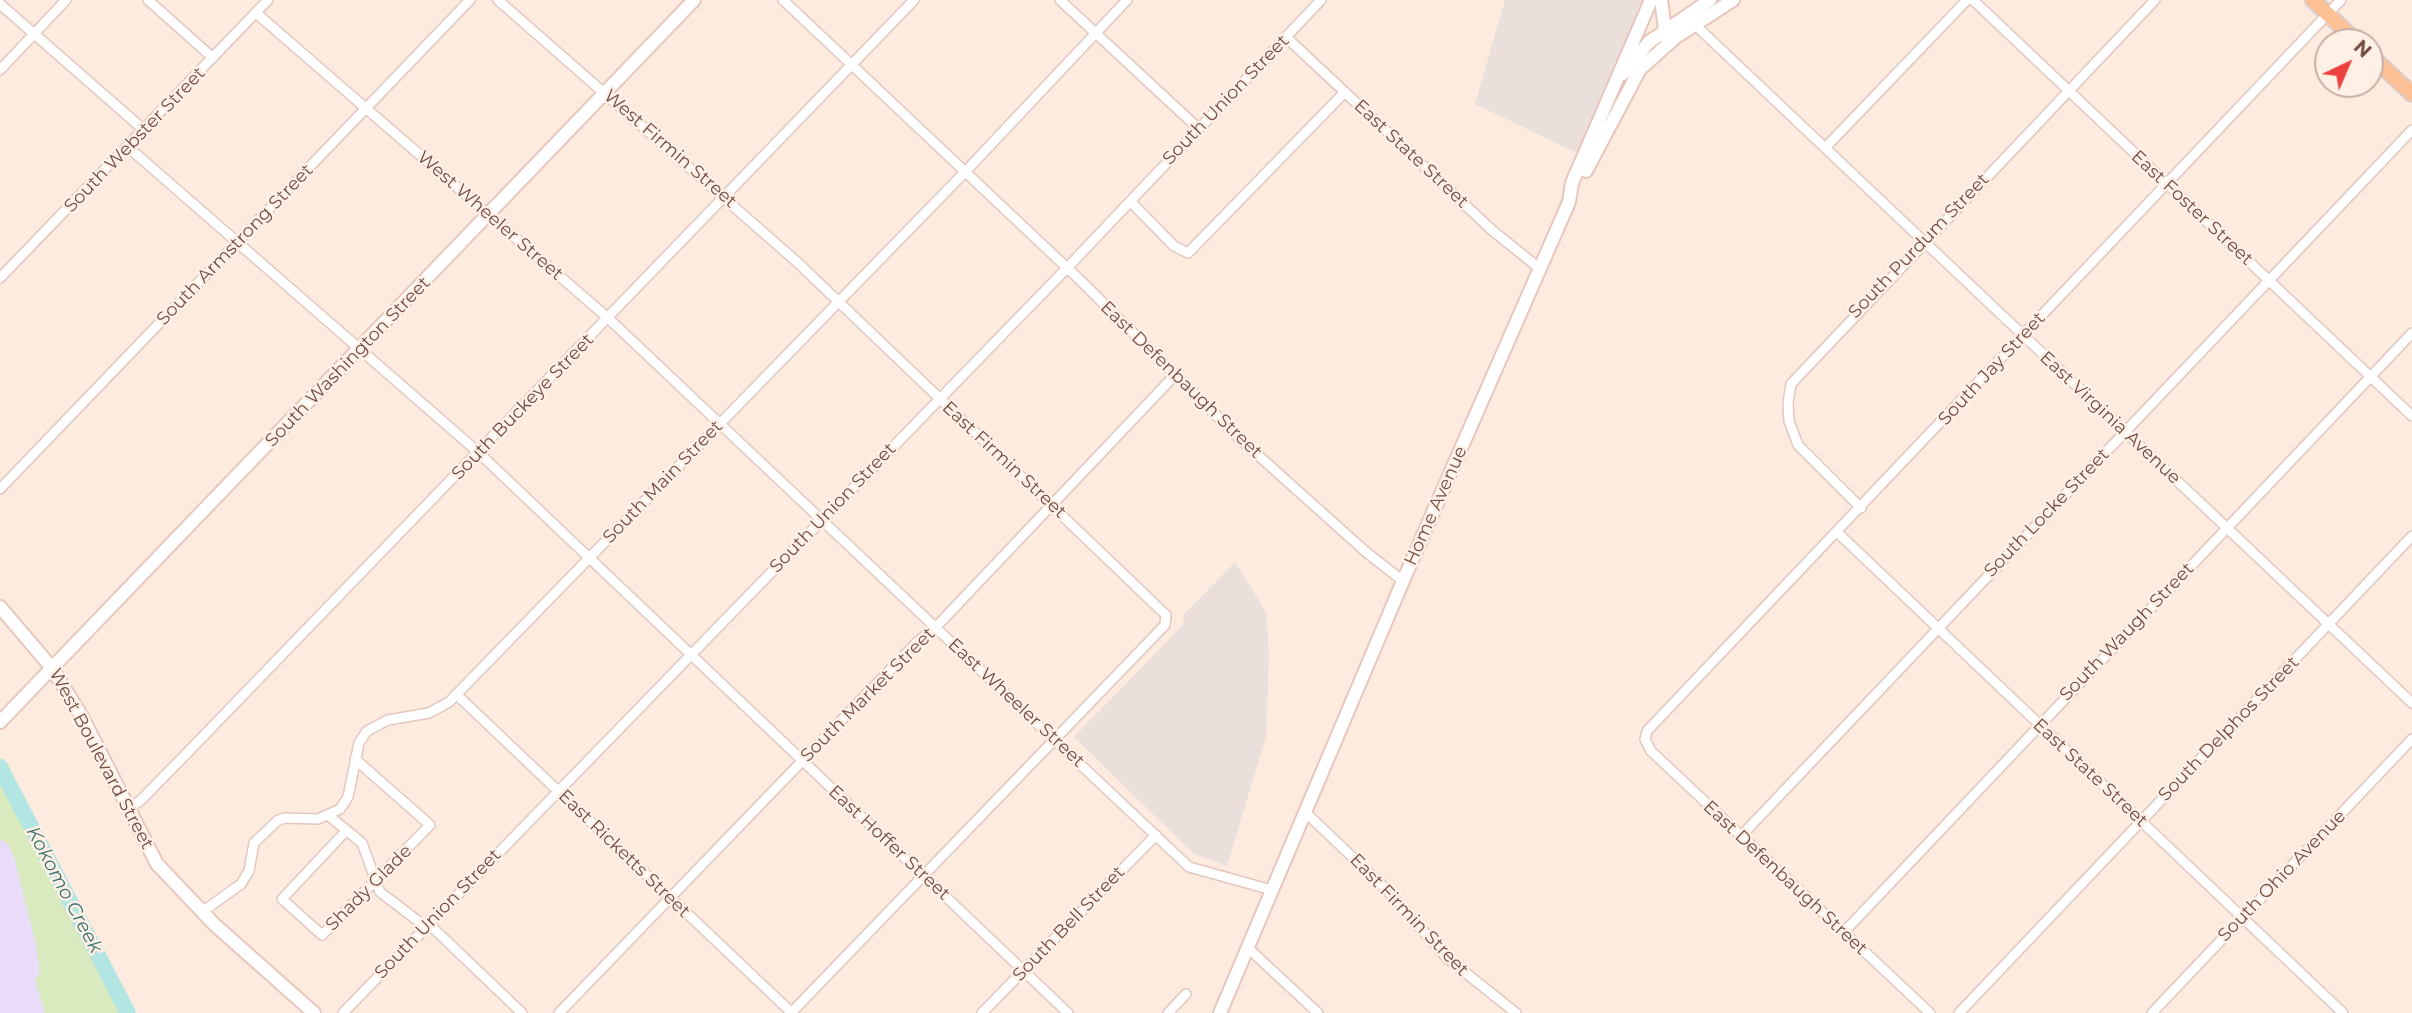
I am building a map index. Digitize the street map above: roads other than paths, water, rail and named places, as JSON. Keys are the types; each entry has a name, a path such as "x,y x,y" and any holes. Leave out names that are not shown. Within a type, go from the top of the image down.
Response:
{"main road":[{"name":"South Washington Street","path":"0,722 361,350 694,0"},
{"name":"Home Avenue","path":"1220,1013 1403,581 1569,202 1573,183 1621,64 1651,0"},
{"path":"1661,0 1667,44"},
{"path":"1569,202 1633,77 1710,0"},
{"path":"1609,99 1638,54 1665,31 1733,0"},
{"path":"2313,0 2342,28"},
{"path":"2384,68 2412,94"},
{"name":"West Boulevard Street","path":"0,607 52,668 82,717 157,864 202,912 314,1013"}],"street":[{"path":"0,70 66,0"},
{"path":"148,0 213,58"},
{"name":"South Webster Street","path":"0,278 268,0"},
{"name":"South Armstrong Street","path":"0,489 470,0"},
{"name":"West Firmin Street","path":"498,0 725,197 839,301"},
{"name":"East Defenbaugh Street","path":"783,0 1067,268 1175,375 1339,528 1403,581"},
{"name":"South Buckeye Street","path":"128,809 141,800 183,758 914,0"},
{"path":"1060,0 1199,129"},
{"name":"South Main Street","path":"329,816 340,809 348,797 359,743 367,731 388,720 429,713 457,695 965,172 1127,0"},
{"name":"South Union Street","path":"342,1013 1067,268 1321,0"},
{"path":"1825,148 1967,0"},
{"name":"East Foster Street","path":"1973,0 2412,416"},
{"name":"South Purdum Street","path":"1861,508 1798,445 1789,421 1789,392 1800,371 2155,0"},
{"name":"South Jay Street","path":"1645,739 1647,731 1838,533 2341,0"},
{"path":"0,4 144,130"},
{"name":"West Wheeler Street","path":"256,13 608,318 721,422"},
{"name":"East Virginia Avenue","path":"1691,20 1923,243 2126,431 2412,703"},
{"name":"East State Street","path":"1286,37 1493,231 1539,268"},
{"path":"1130,201 1174,246 1188,253 1345,92"},
{"name":"South Locke Street","path":"1741,836 2412,130"},
{"name":"East Hoffer Street","path":"128,147 479,453 1068,1013"},
{"name":"East Firmin Street","path":"839,301 1161,607 1165,625 1054,739"},
{"name":"South Waugh Street","path":"1844,932 2412,333"},
{"name":"South Market Street","path":"559,1013 916,643 936,627 1053,506 1175,375"},
{"name":"East Wheeler Street","path":"721,422 1189,867 1272,890"},
{"name":"East State Street","path":"1838,533 2343,1013"},
{"name":"South Delphos Street","path":"1959,1013 2412,536"},
{"name":"East Ricketts Street","path":"457,695 791,1013"},
{"path":"791,1013 1054,739"},
{"name":"East Defenbaugh Street","path":"1645,739 1651,751 1930,1013"},
{"name":"South Ohio Avenue","path":"2152,1013 2412,739"},
{"name":"Shady Glade","path":"346,831 282,899 322,935 430,825 355,759"},
{"name":"East Firmin Street","path":"1305,812 1387,889 1447,958 1516,1013"},
{"path":"202,912 241,884 249,871 254,843 277,821 284,818 329,816 362,843 380,892 426,926 432,927 523,1013"},
{"name":"South Bell Street","path":"982,1013 1156,835"},
{"path":"1248,948 1318,1013"},
{"path":"1168,1013 1186,994"}],"waterway":[{"name":"Kokomo Creek","path":"0,767 128,1013"}]}
